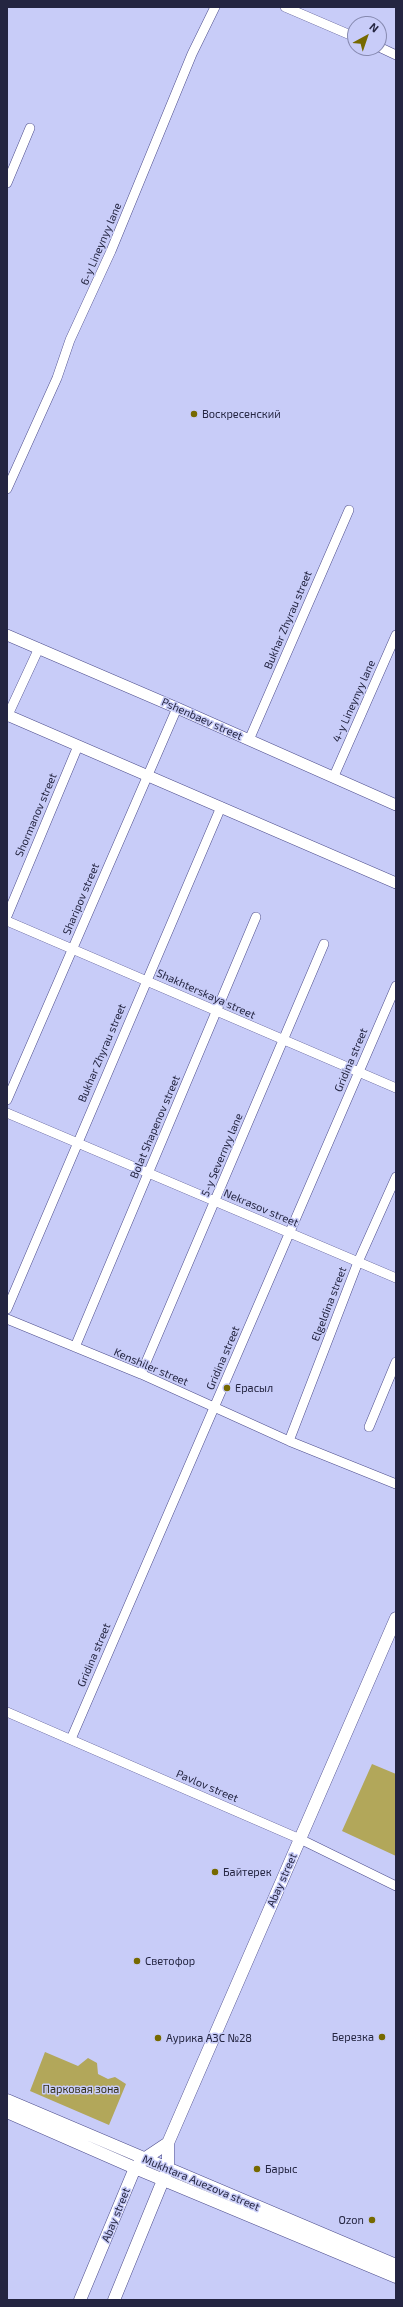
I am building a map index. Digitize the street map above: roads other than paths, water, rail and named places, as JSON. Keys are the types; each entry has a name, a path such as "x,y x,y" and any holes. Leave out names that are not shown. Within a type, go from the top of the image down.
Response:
{"main road":[{"name":"Abay street","path":"114,2300 166,2174 168,2143 396,1618"},
{"name":"Mukhtara Auezova street","path":"7,2100 144,2159 166,2174 396,2277"},
{"name":"Mukhtara Auezova street","path":"7,2112 135,2168 166,2174 396,2265"},
{"name":"Abay street","path":"80,2300 135,2168 144,2159 168,2143"}],"street":[{"name":"6-y Lineynyy lane","path":"7,489 56,378 70,340 106,264 192,54 215,7"},
{"path":"285,7 347,34"},
{"path":"7,183 30,128"},
{"name":"Bukhar Zhyrau street","path":"249,740 349,510"},
{"name":"Pshenbaev street","path":"7,635 334,776 396,805"},
{"name":"4-y Lineynyy lane","path":"334,776 396,635"},
{"path":"39,648 7,716 221,806 396,883"},
{"name":"Sharipov street","path":"7,1100 177,708"},
{"name":"Shormanov street","path":"7,916 78,746"},
{"name":"Bukhar Zhyrau street","path":"7,1309 145,980 221,806"},
{"name":"Bolat Shapenov street","path":"75,1347 217,1012 256,916"},
{"name":"Shakhterskaya street","path":"7,921 358,1073 396,1088"},
{"name":"5-y Severnyy lane","path":"141,1374 324,944"},
{"name":"Gridina street","path":"70,1739 396,986"},
{"name":"Nekrasov street","path":"7,1113 396,1278"},
{"name":"Elgeldina street","path":"289,1441 358,1262 396,1177"},
{"name":"Kenshiler street","path":"7,1318 141,1374 289,1441 396,1484"},
{"path":"369,1427 396,1362"},
{"name":"Pavlov street","path":"7,1712 300,1839 396,1886"}],"place":[{"name":"Воскресенский","path":"194,414"},
{"name":"Ерасыл","path":"227,1388"},
{"name":"Байтерек","path":"215,1872"},
{"name":"Светофор","path":"137,1961"},
{"name":"Березка","path":"382,2037"},
{"name":"Аурика АЗС №28","path":"158,2038"},
{"name":"Барыс","path":"257,2169"},
{"name":"Ozon","path":"372,2220"}],"park label":[{"name":"Парковая зона","path":"81,2089"}]}
